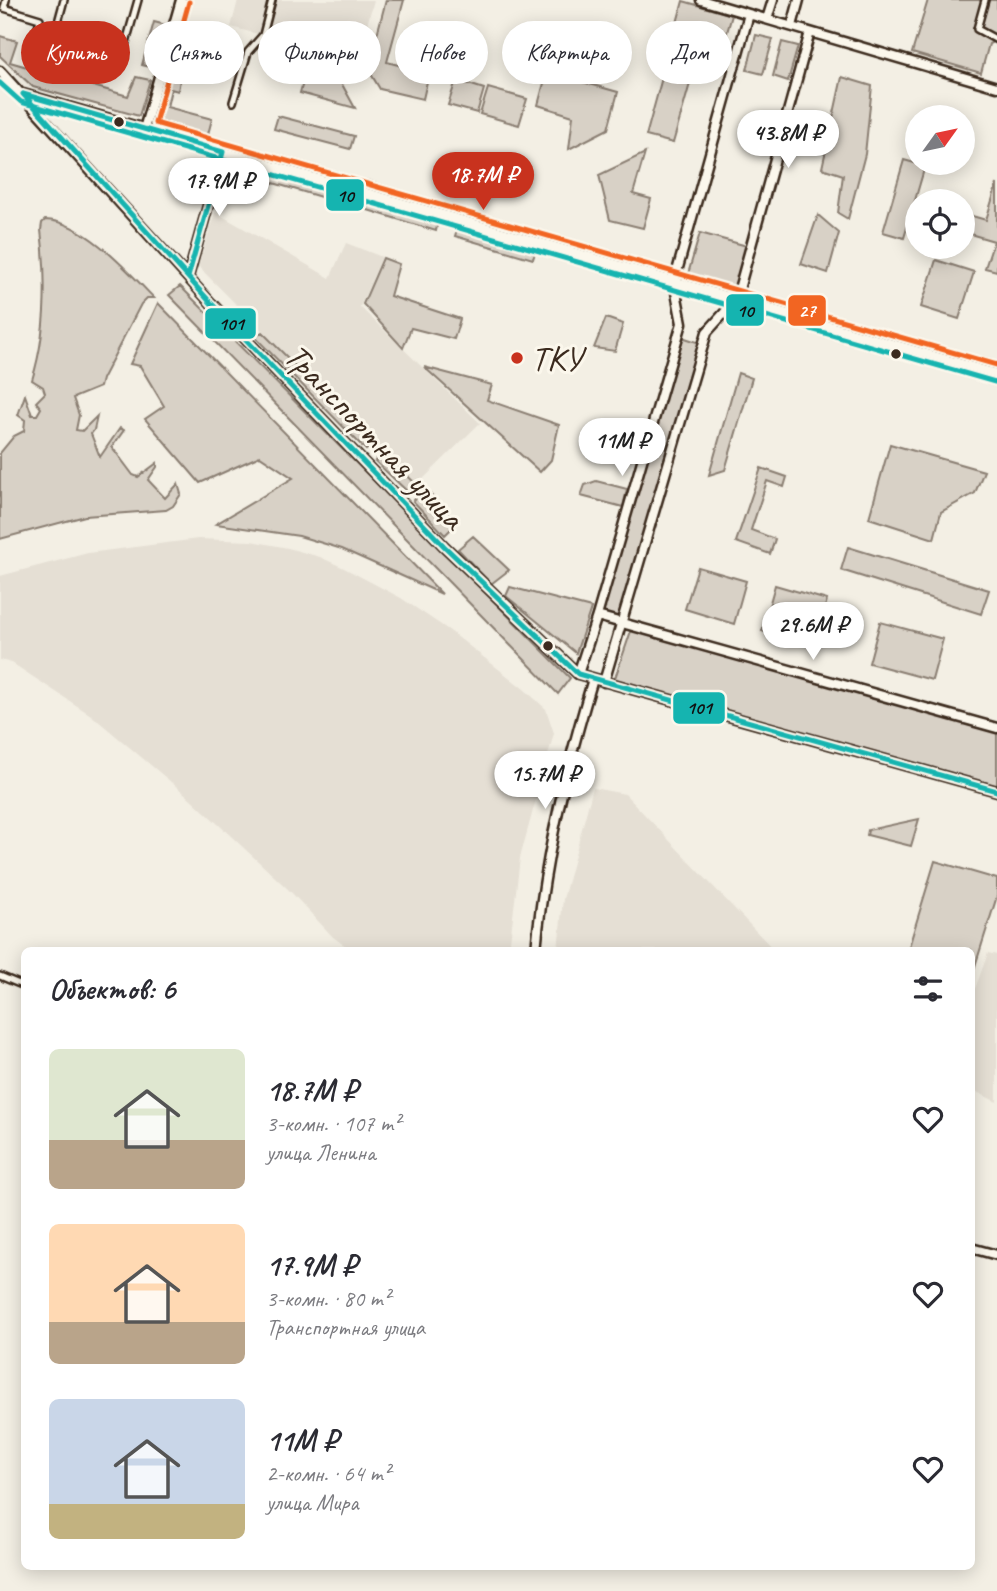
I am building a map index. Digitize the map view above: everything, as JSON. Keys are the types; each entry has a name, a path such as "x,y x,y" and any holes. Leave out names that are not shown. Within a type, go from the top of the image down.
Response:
{"main road":[{"path":"144,129 181,0"},
{"path":"701,0 996,87"},
{"path":"767,19 773,0"},
{"path":"792,26 799,0"},
{"path":"749,14 674,282 682,323 578,674 997,791"},
{"path":"604,682 707,332 736,300 810,32"},
{"name":"Транспортная улица","path":"0,71 188,277 444,546 578,674"},
{"path":"23,94 997,374"},
{"path":"188,277 223,152"},
{"path":"597,616 997,728"},
{"path":"536,947 540,904 571,755 593,679"},
{"path":"975,1249 997,1255"}],"street":[{"path":"6,0 4,8 40,21"},
{"path":"58,21 64,0"},
{"path":"130,28 138,0"},
{"path":"233,102 248,52 262,35 272,0"},
{"path":"985,0 977,29 997,40"},
{"path":"996,87 997,77"},
{"path":"0,976 21,985"}],"shaded area":[{"path":"238,0 374,0 368,21 258,21 258,34 244,30 244,21 233,21"},
{"path":"386,0 404,0 398,21 395,21 395,33 387,62 395,64 395,84 426,84 423,99 380,89 377,84 381,84 381,21"},
{"path":"928,0 997,0 997,40 989,44 981,73 912,53"},
{"path":"683,1 732,15 730,21 678,21"},
{"path":"756,35 773,39 763,74 747,70"},
{"path":"0,36 17,41 10,62 21,65 21,76 0,56"},
{"path":"782,42 798,46 788,81 773,76"},
{"path":"136,77 144,79 144,84 149,84 139,116 30,84 86,84 128,96"},
{"path":"842,77 872,86 865,154 848,219 838,213 843,175 822,168"},
{"path":"165,84 179,84 178,91 171,89 167,107 212,119 207,138 154,124"},
{"path":"302,84 342,84 355,108 300,93"},
{"path":"455,84 468,84 484,89 477,113 448,105"},
{"path":"544,84 590,84 618,92 608,129 569,149 573,116 538,105"},
{"path":"660,84 690,84 673,143 646,136"},
{"path":"488,88 527,99 519,125 480,114"},
{"path":"278,116 354,136 350,149 274,129"},
{"path":"645,153 633,194 651,199 643,228 610,220 599,175"},
{"path":"279,155 351,176 348,184 276,164"},
{"path":"905,160 905,175 922,175 918,189 905,189 904,238 883,232"},
{"path":"273,172 351,196 348,205 270,182"},
{"path":"367,180 445,204 442,213 364,190"},
{"path":"997,184 997,271 985,268 994,241 975,235 975,217 986,220"},
{"path":"360,198 438,221 436,231 358,207"},
{"path":"215,212 330,278 346,243 382,257 360,307 480,423 416,486 198,266"},
{"path":"818,215 839,233 828,273 801,264"},
{"path":"45,220 75,229 90,238 119,262 154,298 147,298 141,304 100,387 73,398 79,415 76,430 82,431 97,416 91,434 100,457 120,428 124,430 112,447 133,475 138,477 157,463 148,480 165,498 178,484 181,494 173,506 166,510 85,516 0,539 0,453 14,436 24,431 25,420 18,415 25,395 32,415 37,415 41,408 36,402 45,393 43,387 32,380 43,325 45,287 41,230"},
{"path":"458,226 536,250 533,259 455,236"},
{"path":"700,233 747,246 735,288 688,274"},
{"path":"383,258 399,264 390,296 460,319 454,339 411,328 403,348 363,304"},
{"path":"936,260 974,272 959,319 921,307"},
{"path":"180,286 570,678 558,694 169,295"},
{"path":"158,303 442,594 342,549 299,536 216,524 293,478 260,456 200,483 145,419 164,406 140,366 130,364"},
{"path":"606,318 623,324 615,351 594,348"},
{"path":"262,332 373,443 366,450 255,337"},
{"path":"682,337 700,343 619,617 601,613"},
{"path":"424,367 492,385 487,400 559,425 551,460 540,472"},
{"path":"738,373 752,378 725,470 709,475"},
{"path":"890,444 984,471 975,493 941,512 934,539 869,518"},
{"path":"383,452 418,486 410,494 375,461"},
{"path":"761,468 787,477 784,487 767,481 751,530 775,539 770,554 736,542"},
{"path":"596,481 627,489 623,507 581,496 585,485"},
{"path":"425,489 457,523 445,535 413,501"},
{"path":"473,536 509,570 491,584 458,549"},
{"path":"198,539 251,541 320,557 401,598 450,631 546,709 554,733 520,858 509,947 347,947 333,937 290,891 190,798 91,715 12,663 0,660 0,576 88,553"},
{"path":"848,547 989,590 981,614 841,570"},
{"path":"698,567 746,581 734,624 685,609"},
{"path":"775,585 827,600 814,646 762,631"},
{"path":"510,587 591,608 576,653 506,596"},
{"path":"880,622 943,639 932,680 869,663"},
{"path":"632,628 997,731 997,786 614,681"},
{"path":"593,788 625,794 771,947 558,947 563,899"},
{"path":"919,819 911,846 867,835 868,830"},
{"path":"935,861 997,879 997,896 975,966 975,947 909,947"},
{"path":"988,953 997,955 997,1102 975,1091 975,989"}],"transit line":[{"name":"27","path":"189,2 155,123 997,365"},
{"name":"10","path":"0,83 21,102 995,382"},
{"name":"101","path":"23,94 211,303 444,546 578,674 997,791"},
{"name":"101","path":"23,94 223,152 188,277"}],"place":[{"name":"ТКУ","path":"517,358"}]}
